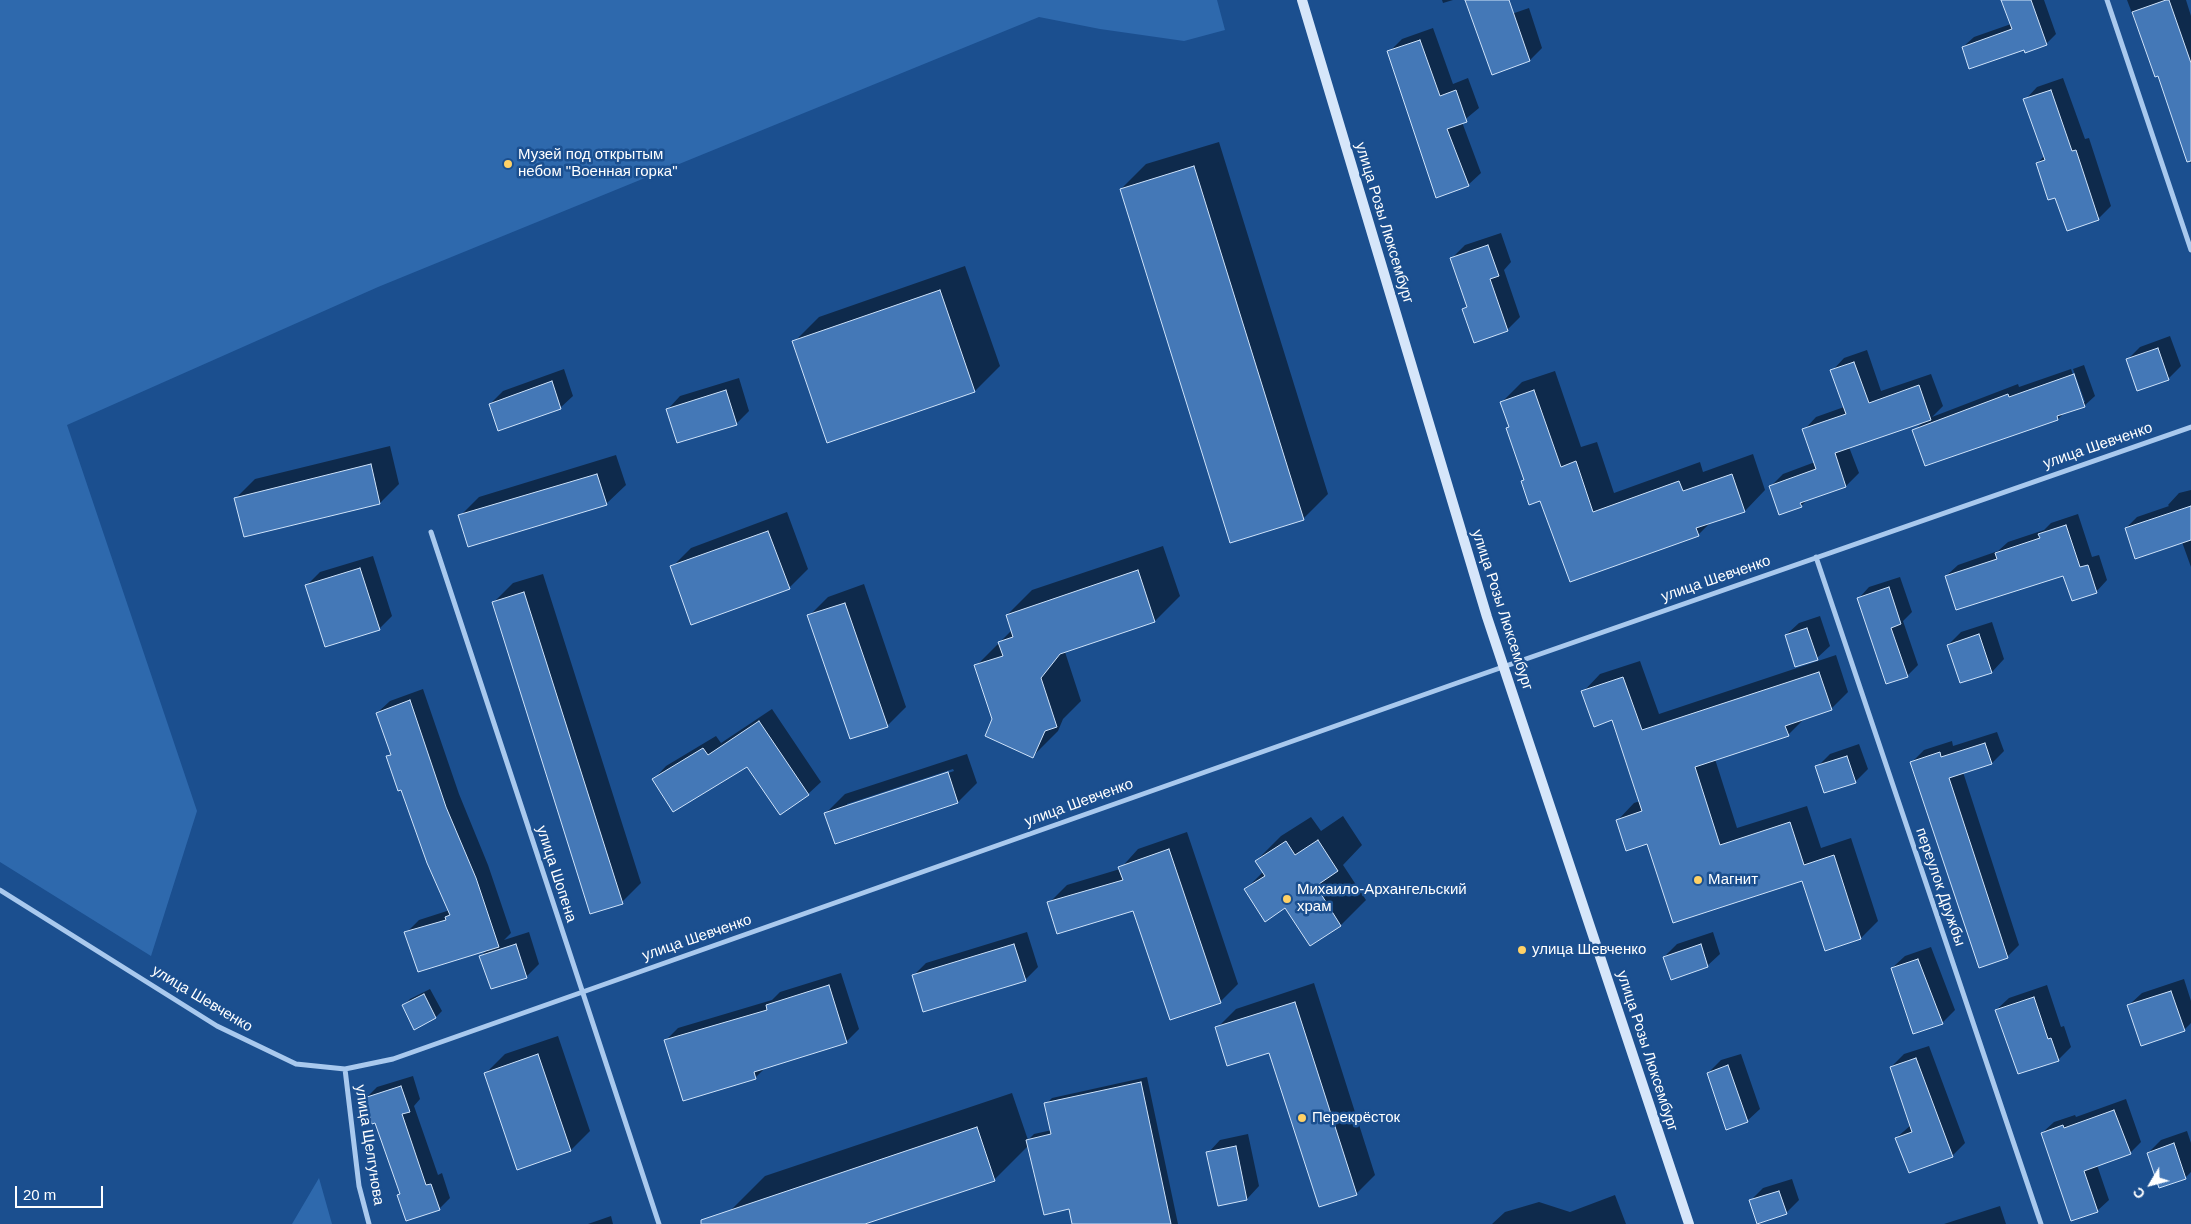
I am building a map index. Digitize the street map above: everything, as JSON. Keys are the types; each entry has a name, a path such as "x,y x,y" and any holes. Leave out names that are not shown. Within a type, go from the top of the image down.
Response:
{"main road":[{"name":"улица Розы Люксембург","path":"1302,0 1504,666 1689,1224"}],"street":[{"path":"2107,0 2191,250"},
{"name":"улица Шевченко","path":"0,890 217,1026 296,1064 345,1069 393,1058 2191,426"},
{"name":"улица Шопена","path":"431,532 659,1224"},
{"name":"переулок Дружбы","path":"1816,557 2041,1224"},
{"name":"улица Щелгунова","path":"345,1069 359,1186 370,1224"}],"shaded area":[{"path":"0,0 1217,0 1225,30 1184,41 1100,29 1039,17 378,287 67,425 197,811 151,956 0,862"},
{"path":"319,1178 332,1224 292,1224"}],"building":[{"path":"1465,0 1509,0 1530,61 1492,75"},
{"path":"2001,0 2031,0 2047,45 2025,53 2024,50 1969,69 1962,47 2012,29"},
{"path":"2169,0 2191,63 2191,161 2187,162 2158,76 2155,77 2132,12"},
{"path":"1420,40 1440,96 1456,90 1467,122 1447,129 1469,186 1436,198 1387,51"},
{"path":"2051,90 2072,151 2076,150 2099,220 2067,231 2055,198 2048,200 2036,163 2045,160 2023,99"},
{"path":"1194,166 1304,520 1230,543 1120,189"},
{"path":"1488,245 1499,276 1490,279 1508,331 1474,343 1462,309 1467,307 1450,258"},
{"path":"940,290 975,392 827,443 792,341"},
{"path":"2158,348 2169,380 2137,391 2126,359"},
{"path":"1854,362 1869,403 1919,385 1931,420 1835,453 1846,487 1800,503 1802,507 1779,515 1769,486 1816,469 1802,429 1846,414 1830,370"},
{"path":"2074,374 2085,407 2057,416 2058,420 1925,466 1912,430 2008,394 2009,397"},
{"path":"552,381 561,409 498,431 489,404"},
{"path":"726,390 737,425 677,443 666,409"},
{"path":"1534,390 1561,467 1576,461 1593,512 1679,481 1683,491 1732,474 1745,512 1696,528 1699,536 1570,582 1540,501 1529,505 1521,481 1524,480 1506,428 1509,427 1500,402"},
{"path":"371,464 380,504 244,537 234,498"},
{"path":"597,474 607,505 468,547 458,515"},
{"path":"2191,506 2191,540 2135,559 2125,528"},
{"path":"2066,525 2080,567 2088,565 2097,593 2072,601 2063,576 1956,610 1945,576 1997,559 1995,553 2040,538 2038,534"},
{"path":"768,531 790,589 691,625 670,566"},
{"path":"360,568 380,630 325,647 305,585"},
{"path":"1138,570 1155,622 1060,654 1041,678 1057,727 1045,731 1033,758 985,736 992,719 974,665 1003,656 998,642 1013,637 1006,615"},
{"path":"1889,587 1901,624 1891,628 1908,677 1886,684 1857,598"},
{"path":"524,592 623,904 590,914 492,602"},
{"path":"845,603 888,727 850,739 807,615"},
{"path":"1807,628 1818,660 1795,667 1785,635"},
{"path":"1979,634 1992,673 1960,683 1947,645"},
{"path":"1819,672 1832,710 1785,726 1789,736 1695,767 1720,845 1790,822 1804,865 1834,855 1861,939 1825,951 1802,881 1673,923 1647,844 1626,851 1616,820 1642,811 1612,720 1594,727 1581,691 1623,677 1642,730"},
{"path":"410,700 446,807 476,878 499,947 418,972 404,932 446,920 445,917 450,915 427,863 401,790 398,791 386,756 391,755 376,713"},
{"path":"759,721 809,795 780,815 747,767 673,812 652,779 703,748 708,755"},
{"path":"1985,743 1992,764 1949,778 2008,958 1979,968 1910,762 1940,752 1941,757"},
{"path":"1847,756 1856,783 1824,793 1815,766"},
{"path":"948,772 958,803 835,844 824,813"},
{"name":"Михаило-Архангельский храм","path":"1318,840 1338,871 1316,886 1341,926 1310,946 1285,908 1265,922 1244,889 1265,876 1255,861 1286,841 1295,855"},
{"path":"1169,849 1221,1003 1170,1020 1133,911 1057,934 1047,902 1123,880 1118,867"},
{"path":"516,944 527,978 491,989 479,956"},
{"path":"1014,944 1026,981 923,1012 912,975"},
{"path":"1701,944 1708,967 1671,980 1663,957"},
{"path":"1918,959 1943,1024 1913,1034 1891,968"},
{"path":"829,985 847,1043 754,1072 756,1079 683,1101 664,1040 767,1010 766,1005"},
{"path":"2171,991 2185,1031 2141,1046 2127,1005"},
{"path":"424,994 436,1018 414,1030 402,1005"},
{"path":"2034,997 2048,1039 2051,1038 2059,1061 2018,1074 1995,1010"},
{"path":"1295,1002 1357,1195 1319,1207 1269,1053 1227,1066 1215,1027"},
{"path":"538,1054 571,1151 517,1170 484,1073"},
{"path":"1916,1058 1953,1157 1909,1173 1895,1138 1912,1132 1890,1067"},
{"path":"1728,1065 1748,1122 1726,1130 1707,1073"},
{"path":"1141,1082 1171,1224 1072,1224 1069,1209 1044,1215 1026,1140 1051,1134 1044,1103"},
{"path":"401,1086 410,1112 402,1114 426,1185 431,1184 440,1210 406,1221 397,1195 400,1194 375,1123 372,1124 364,1098"},
{"path":"2114,1110 2131,1154 2084,1171 2098,1212 2071,1221 2041,1133 2063,1125 2064,1128"},
{"path":"977,1127 995,1181 865,1224 701,1224 701,1220"},
{"path":"2174,1143 2186,1179 2159,1188 2147,1153"},
{"path":"1236,1146 1247,1200 1218,1206 1206,1152"},
{"path":"1779,1191 1787,1214 1757,1224 1749,1200"}],"place":[{"name":"Музей под открытым небом \"Военная горка\"","path":"508,164"},
{"name":"Магнит","path":"1698,880"},
{"name":"Михаило-Архангельский храм","path":"1287,899"},
{"name":"улица Шевченко","path":"1522,950"},
{"name":"Перекрёсток","path":"1302,1118"}]}
